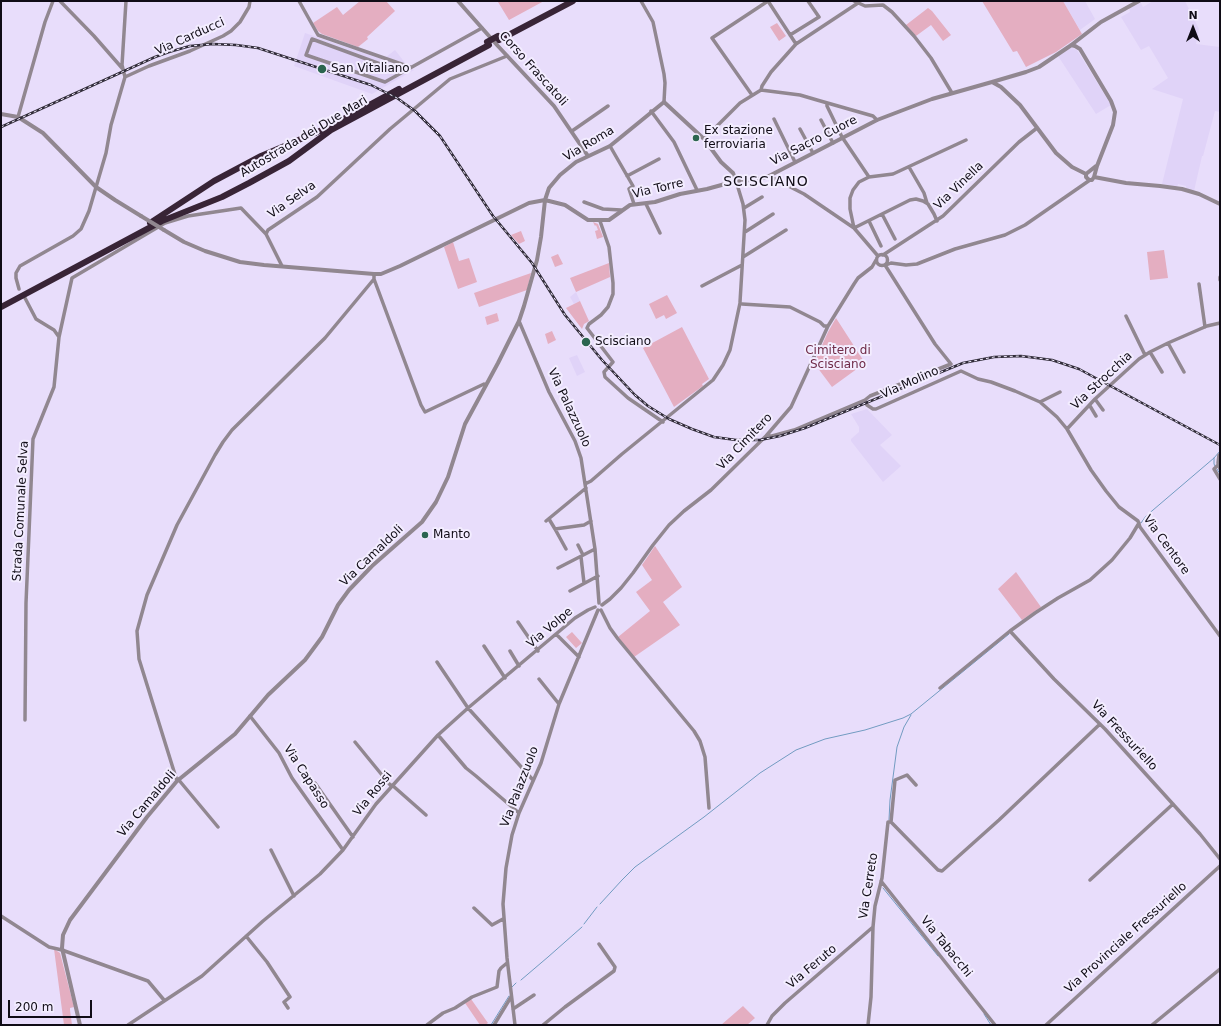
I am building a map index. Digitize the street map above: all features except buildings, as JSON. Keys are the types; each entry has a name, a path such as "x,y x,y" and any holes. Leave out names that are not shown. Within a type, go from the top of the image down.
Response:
{"highway":[{"name":"Autostrada dei Due Mari","path":"1,303 156,220 214,181 261,156 329,127 489,42 498,40 561,5 573,1"},
{"name":"Autostrada dei Due Mari","path":"1,307 162,221 222,197 284,164 331,130 489,42"}],"street":[{"path":"18,117 43,28 53,1"},
{"path":"60,1 122,68"},
{"path":"20,289 16,278 16,273 20,266 77,233 81,229 89,211 106,153 116,108 125,77 122,68 126,1"},
{"name":"Via Carducci","path":"125,77 223,36 231,31 240,22 249,7 250,1"},
{"path":"299,1 318,35 410,68"},
{"name":"Corso Frascatoli","path":"458,1 482,28 489,42"},
{"path":"566,549 555,529 547,520 622,454 713,380 724,365 730,350 739,309 742,303 740,296 745,232 744,208 736,181 733,173 721,162 704,139 664,102 666,83 656,35 652,20 641,1"},
{"path":"752,96 712,38 768,1 796,44"},
{"path":"790,35 819,17 808,1"},
{"path":"854,1 865,6 882,3 892,12 914,36 931,58 952,93"},
{"name":"Via Sacro Cuore","path":"736,181 750,181 769,176 877,120 952,93 1039,67 1076,43 1086,32 1101,22 1139,1"},
{"path":"704,139 732,109 761,90 771,72 796,44 858,3"},
{"path":"402,72 312,39 306,54 385,82 482,28"},
{"name":"Corso Frascatoli","path":"498,40 507,56 554,106 588,156"},
{"path":"870,268 891,263 917,264 962,246 1005,235 1025,225 1093,177 1113,125 1115,112 1111,101 1076,43"},
{"name":"Via Selva","path":"282,266 282,263 266,234 268,230 317,197 390,129 450,79 507,56"},
{"path":"992,82 1001,87 1010,95 1028,116 1049,146 1067,163 1087,175 1120,182 1182,189 1199,194 1220,204"},
{"path":"761,90 800,95 873,116 877,120"},
{"name":"Via Roma","path":"545,200 549,188 560,175 576,162 610,146 651,111 664,102"},
{"path":"826,103 842,137 868,177"},
{"path":"572,131 608,106"},
{"path":"651,111 674,142 697,190"},
{"path":"1,114 18,117 43,133 96,187 141,216 189,244 218,256 250,263 374,277"},
{"path":"774,119 795,162"},
{"path":"821,120 833,143"},
{"name":"Via Vinella","path":"883,255 941,218 1019,142 1037,128"},
{"path":"800,129 813,153"},
{"path":"854,228 850,209 851,194 859,182 868,177 889,176 966,140"},
{"path":"610,146 633,186 629,189 634,204"},
{"path":"627,176 659,159"},
{"path":"910,166 937,221"},
{"path":"1082,185 1087,175 1097,166"},
{"path":"1087,175 1091,172 1093,177"},
{"path":"769,176 804,194 854,228 877,258 877,263 884,265"},
{"name":"Via Torre","path":"600,221 609,220 621,210 634,204 646,204 680,194 730,184 736,181"},
{"path":"744,208 762,197"},
{"path":"854,228 913,199 920,199 928,204"},
{"path":"218,827 178,780 138,659 137,631 147,595 177,525 214,455 223,442 232,430 283,378 325,338 374,277 400,266 529,203 545,200 565,205 588,220 600,221 609,246 613,294 608,308 586,328 613,362 604,372 605,377 633,401 663,422"},
{"name":"Via Camaldoli","path":"62,949 63,935 70,920 147,817 178,780 235,734 268,695 310,654 322,637 338,605 349,590 369,569 412,531 427,515 441,493 448,477 465,424 519,321 537,260 545,200"},
{"path":"584,202 603,209 621,210"},
{"path":"646,204 660,233"},
{"name":"Strada Comunale Selva","path":"25,720 26,603 33,439 54,387 59,337 72,278 165,223 188,216 241,208 266,234"},
{"path":"745,232 773,214"},
{"path":"882,214 895,239"},
{"path":"934,214 941,218"},
{"path":"869,221 881,246"},
{"path":"743,257 786,230"},
{"path":"884,265 888,259 890,251"},
{"path":"877,258 883,255 900,264"},
{"name":"Via Cimitero","path":"598,609 596,605 610,599 621,588 669,525 684,511 712,490 766,436 791,407 829,325 858,278 870,268 877,258"},
{"path":"702,286 742,265"},
{"name":"Via Molino","path":"884,265 932,340 952,364 870,396 865,400 868,407 876,409 961,371 978,379 991,382 1040,402 1057,417 1067,429"},
{"path":"374,277 421,405 426,412 484,384 486,385"},
{"path":"1199,284 1205,327"},
{"path":"25,298 36,319 54,330 59,337"},
{"path":"742,303 790,307 824,326 829,325"},
{"path":"1126,316 1146,355"},
{"name":"Via Palazzuolo","path":"515,1025 503,919 506,868 512,835 519,813 541,763 560,704 598,609 602,608 600,604 595,549 581,458 575,441 549,392 519,321"},
{"path":"821,323 825,334"},
{"name":"Via Strocchia","path":"1067,429 1095,399 1112,385 1126,370 1150,352 1205,327 1220,323"},
{"path":"1168,343 1184,372"},
{"path":"1150,352 1162,372"},
{"path":"1040,402 1060,392"},
{"path":"1095,399 1102,410"},
{"path":"766,436 772,436 794,430 865,400"},
{"path":"1090,406 1096,416"},
{"name":"Via Centore","path":"1067,429 1091,470 1106,491 1119,507 1139,523 1140,527 1220,636"},
{"path":"1219,455 1217,461 1219,467 1214,469 1220,479"},
{"path":"555,529 584,525 591,521"},
{"path":"940,688 1010,631 1058,598 1090,580 1112,560 1130,538 1139,523"},
{"path":"578,545 582,556 584,583"},
{"path":"558,568 595,549"},
{"path":"570,591 598,576"},
{"path":"598,609 618,639 694,731 700,741 705,757 709,808"},
{"name":"Via Volpe","path":"519,666 575,618 588,610 598,609"},
{"path":"518,622 538,651"},
{"name":"Via Fressuriello","path":"1010,631 1054,679 1100,724 1173,804 1220,859"},
{"path":"556,634 579,657"},
{"path":"484,646 505,678"},
{"path":"510,651 519,666"},
{"path":"437,662 468,708 533,780"},
{"name":"Via Rossi","path":"128,1025 202,976 246,936 320,874 343,850 366,816 392,785 438,736 468,708 519,666"},
{"path":"539,679 560,704"},
{"name":"Via Capasso","path":"250,716 279,753 292,778 343,850"},
{"path":"891,822 938,870 942,871 999,820 1100,724"},
{"path":"438,736 466,768 519,813"},
{"path":"355,742 392,785 426,816"},
{"name":"Via Cerreto","path":"868,1025 875,906 881,882 888,822 891,822 895,780 907,775 916,785"},
{"path":"316,783 353,837"},
{"path":"1090,880 1173,804"},
{"path":"270,850 294,896"},
{"name":"Via Provinciale Fressuriello","path":"1046,1025 1220,866"},
{"name":"Via Tabacchi","path":"881,882 995,1025"},
{"path":"474,908 492,925 503,919"},
{"path":"1,916 49,946 62,949 148,981 164,1000"},
{"name":"Via Feruto","path":"767,1025 772,1016 785,1003 873,927"},
{"path":"246,936 267,962 290,997 284,1002 288,1008"},
{"path":"543,1025 614,971 615,967 599,944"},
{"path":"62,949 80,1025"},
{"path":"427,1025 472,997 497,987 499,971 507,963"},
{"path":"1152,1025 1220,969"},
{"path":"513,1009 534,996"},
{"path":"494,1025 511,998"}],"shaded area":[{"path":"1063,1 1085,1 1095,19 1080,30"},
{"path":"1153,1 1185,1 1199,29 1196,44 1220,47 1220,112 1215,111 1194,191 1186,188 1186,186 1178,184 1177,187 1162,184 1183,99 1152,89 1168,78 1149,46 1141,50 1121,17 1130,12 1129,8 1141,3 1143,7"},
{"path":"305,33 414,70 372,94 294,66"},
{"path":"1071,47 1077,50 1111,105 1096,114 1058,56"},
{"path":"395,50 406,64 386,57"},
{"path":"576,292 580,301 574,304 570,297"},
{"path":"577,355 585,372 577,376 569,358"},
{"path":"867,409 892,435 880,445 901,466 883,482 851,441 851,439 859,432 859,427 851,414"}],"green space":[{"path":"360,1 386,1 395,11 367,37 368,39 358,47 322,34 313,23 337,7 343,15"},
{"path":"544,1 509,20 498,2"},
{"path":"982,1 1063,1 1082,34 1056,52 1026,67 1017,51 1013,52"},
{"path":"928,8 951,35 943,41 931,25 916,36 906,25"},
{"path":"777,23 786,36 779,41 770,27"},
{"path":"593,222 598,224 603,237 597,239 595,231 598,230"},
{"path":"521,231 525,241 519,244 511,235"},
{"path":"453,242 459,261 469,258 477,282 458,289 444,247"},
{"path":"1164,250 1168,278 1150,280 1147,252"},
{"path":"558,254 563,264 555,267 551,257"},
{"path":"609,263 610,277 576,292 570,278"},
{"path":"531,273 527,290 479,307 474,293"},
{"path":"667,295 677,313 666,319 664,315 656,319 649,304"},
{"path":"580,301 589,321 584,324 582,329 566,308"},
{"path":"497,313 499,321 487,325 485,317"},
{"name":"Cimitero di Scisciano","path":"836,318 865,363 832,387 814,363"},
{"path":"682,327 709,379 702,384 703,386 674,407 643,348"},
{"path":"552,331 556,340 548,344 545,334"},
{"path":"655,546 682,587 663,602 680,625 634,657 618,637 650,611 636,592 652,580 642,565"},
{"path":"1016,572 1041,607 1022,620 998,589"},
{"path":"572,632 582,643 576,648 566,637"},
{"path":"54,949 60,953 74,1007 70,1008 72,1025 64,1025"},
{"path":"471,999 488,1023 485,1025 480,1025 465,1003"},
{"path":"743,1006 755,1018 747,1025 721,1025"}],"waterway":[{"path":"1141,523 1146,516 1214,458 1220,451"},
{"path":"1214,458 1215,466"},
{"path":"1217,469 1220,474"},
{"path":"600,904 635,867 704,817 760,773 796,750 825,739 865,730 911,714 1009,634"},
{"path":"889,820 897,747 904,727 911,715"},
{"path":"883,888 938,956"},
{"path":"584,924 597,907"},
{"path":"521,980 582,927"},
{"path":"512,987 516,983"},
{"path":"491,1025 509,996"},
{"path":"984,1014 991,1025"}],"railway":[{"path":"1,127 169,52 190,46 213,44 258,48 371,85 397,98 415,111 440,136 493,216 532,263 565,315 602,360 635,395 648,406 669,419 692,429 714,437 736,440 760,440 780,436 805,428 963,363 994,357 1021,356 1052,360 1079,369 1220,445"}],"place":[{"name":"San Vitaliano","path":"322,69"},
{"name":"Ex stazione ferroviaria","path":"696,138"},
{"name":"Scisciano","path":"586,342"},
{"name":"Manto","path":"425,535"}],"district":[{"name":"SCISCIANO","path":"766,182"}]}
